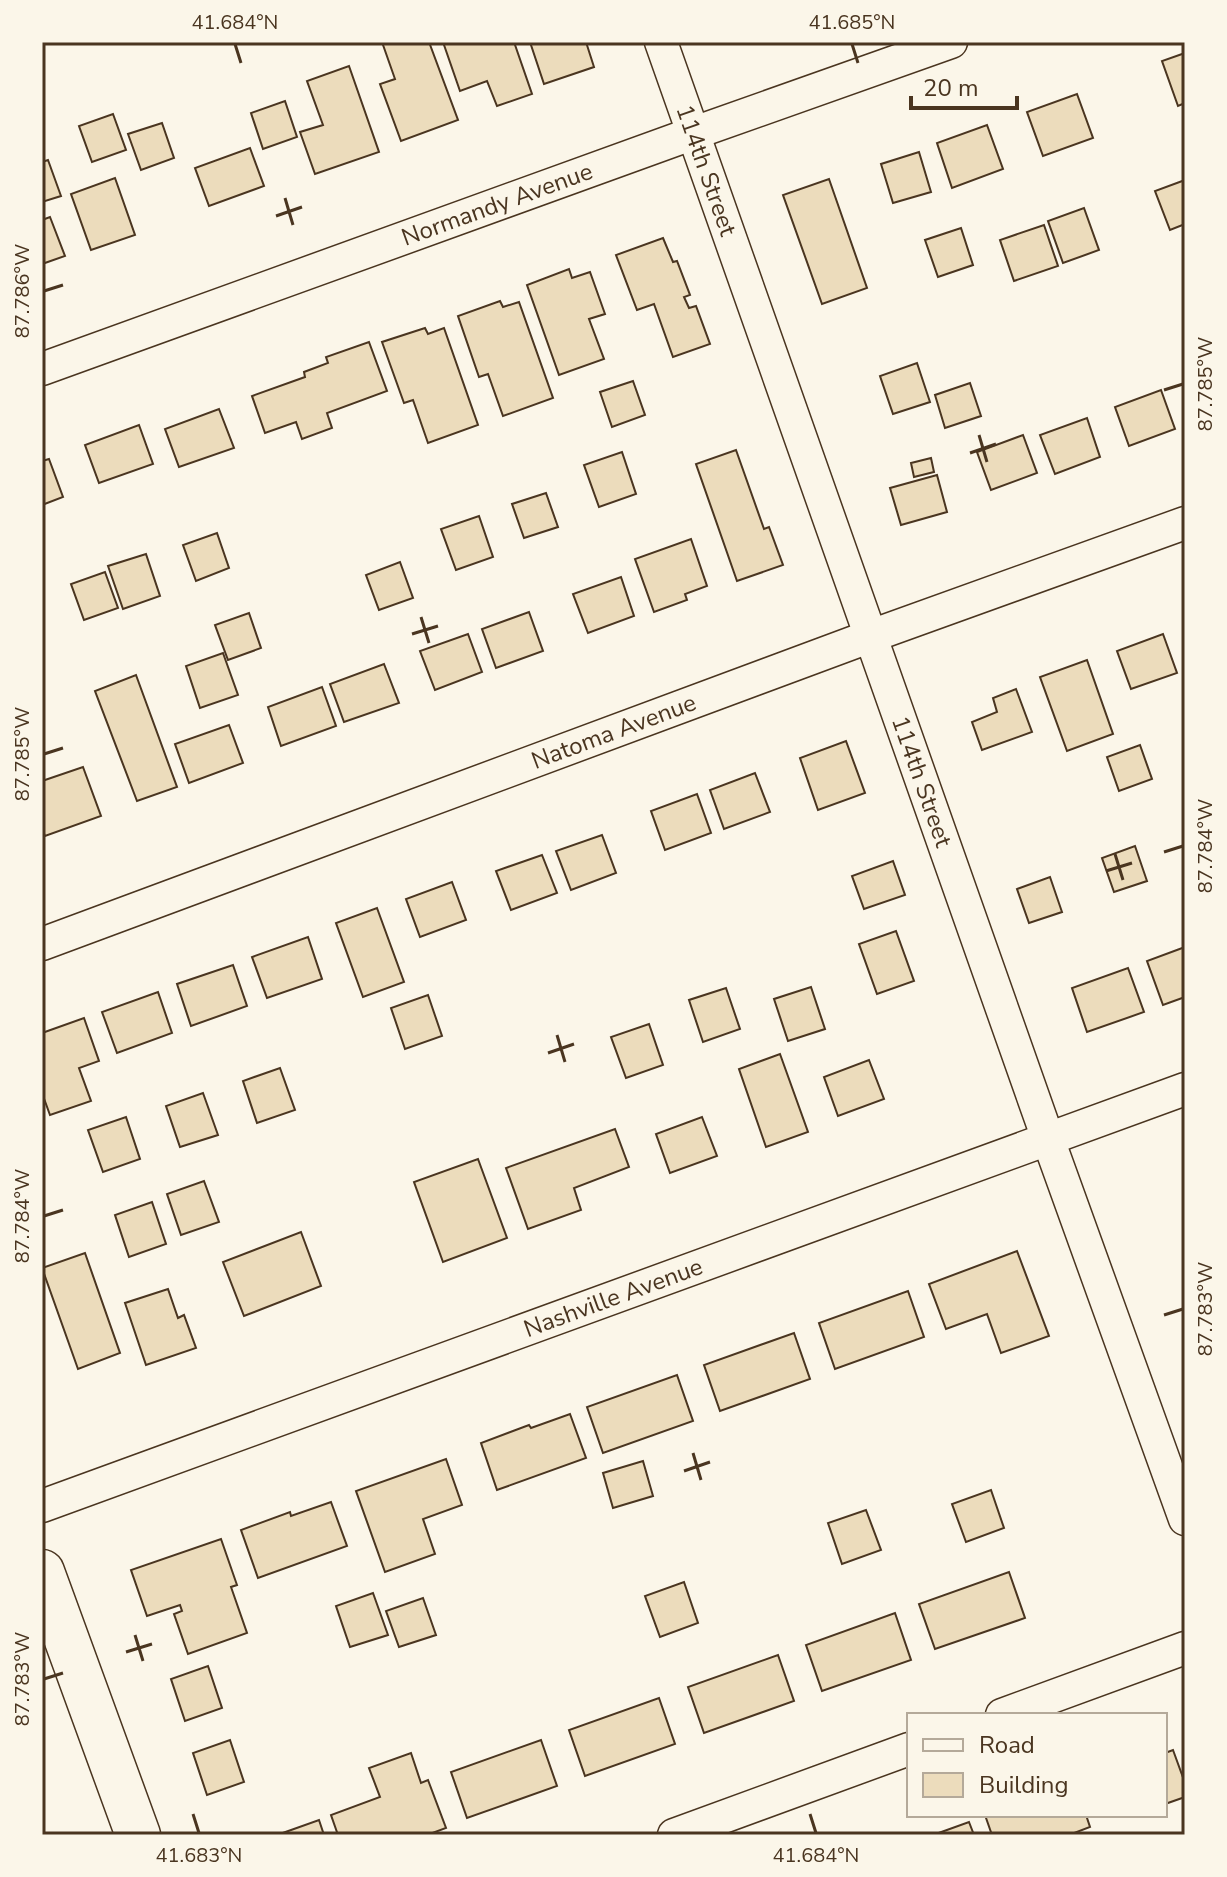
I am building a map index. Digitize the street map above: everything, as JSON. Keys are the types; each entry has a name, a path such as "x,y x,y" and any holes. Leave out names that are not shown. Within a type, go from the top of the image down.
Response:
{"street":[{"name":"114th Street","path":"661,42 1185,1519"},
{"name":"Normandy Avenue","path":"42,369 951,42"},
{"name":"Natoma Avenue","path":"42,944 871,636 1185,523"},
{"name":"Nashville Avenue","path":"42,1506 1185,1089"},
{"path":"42,1572 138,1835"},
{"path":"1007,1713 1185,1648"},
{"path":"674,1835 907,1750"}],"building":[{"path":"382,42 429,42 458,120 401,141 380,84 395,79"},
{"path":"443,42 514,42 532,94 497,106 487,81 460,91"},
{"path":"530,42 586,42 594,67 544,84"},
{"path":"1185,53 1185,103 1178,106 1162,61"},
{"path":"349,66 379,152 315,174 300,132 323,125 307,81"},
{"path":"1077,94 1093,138 1043,156 1027,112"},
{"path":"285,101 297,137 263,149 251,113"},
{"path":"113,114 126,150 92,162 79,126"},
{"path":"162,123 174,158 141,170 128,134"},
{"path":"987,125 1003,169 952,188 937,143"},
{"path":"250,148 264,186 209,206 195,168"},
{"path":"919,152 931,192 893,203 881,164"},
{"path":"48,160 61,196 42,202 42,162"},
{"path":"115,178 135,235 91,250 71,194"},
{"path":"829,179 867,288 822,304 783,195"},
{"path":"1185,180 1185,224 1170,230 1155,191"},
{"path":"1084,208 1099,250 1063,263 1048,221"},
{"path":"50,217 65,256 42,264 42,220"},
{"path":"1044,225 1058,266 1014,281 1000,240"},
{"path":"961,228 973,265 938,277 925,240"},
{"path":"663,238 673,262 677,261 690,295 684,297 689,308 696,306 710,344 673,357 654,304 637,310 616,255"},
{"path":"569,269 572,278 590,272 605,314 589,319 604,359 559,375 527,285"},
{"path":"500,301 503,307 519,302 553,398 503,416 488,374 479,377 458,316"},
{"path":"425,328 428,334 444,328 478,425 428,443 413,400 404,403 382,342"},
{"path":"369,342 387,391 327,413 332,428 302,439 296,422 265,433 252,396 305,377 304,372 328,363 326,357"},
{"path":"917,363 930,402 893,414 880,376"},
{"path":"633,381 645,415 612,427 600,392"},
{"path":"970,383 981,416 945,428 935,395"},
{"path":"1161,390 1175,429 1129,446 1115,407"},
{"path":"219,409 234,448 179,467 165,429"},
{"path":"1087,418 1100,457 1055,474 1040,435"},
{"path":"139,425 153,464 99,483 85,445"},
{"path":"1023,435 1037,473 991,490 977,452"},
{"path":"736,450 764,529 769,527 783,565 737,581 696,464"},
{"path":"622,452 636,494 599,507 584,465"},
{"path":"931,458 934,472 914,477 911,463"},
{"path":"49,459 63,497 42,505 42,461"},
{"path":"937,475 947,512 901,525 890,488"},
{"path":"546,493 558,527 524,538 512,504"},
{"path":"479,516 493,557 456,570 441,529"},
{"path":"217,533 229,568 196,581 183,545"},
{"path":"691,539 707,586 685,594 687,600 654,612 635,559"},
{"path":"146,554 160,596 123,609 108,566"},
{"path":"400,562 413,598 379,610 366,575"},
{"path":"105,572 118,608 84,620 71,584"},
{"path":"621,577 634,616 588,633 573,594"},
{"path":"529,612 543,651 496,668 482,629"},
{"path":"249,613 261,648 228,660 215,625"},
{"path":"468,634 482,672 435,690 420,651"},
{"path":"1163,634 1177,673 1131,689 1117,651"},
{"path":"223,653 238,695 200,708 186,666"},
{"path":"1087,660 1113,734 1067,751 1040,677"},
{"path":"384,664 399,703 344,722 330,684"},
{"path":"136,675 177,787 137,801 95,691"},
{"path":"322,687 336,726 281,746 268,707"},
{"path":"1016,689 1032,732 982,750 972,722 997,712 993,698"},
{"path":"229,725 243,763 189,783 175,744"},
{"path":"846,741 865,793 818,810 800,758"},
{"path":"1140,745 1152,779 1119,791 1107,757"},
{"path":"83,767 101,816 45,836 42,828 42,781"},
{"path":"755,773 770,812 724,829 710,790"},
{"path":"697,794 711,833 665,850 651,811"},
{"path":"602,835 616,873 571,890 556,851"},
{"path":"1135,846 1147,881 1114,892 1102,858"},
{"path":"542,855 557,893 511,910 496,871"},
{"path":"893,861 905,895 864,909 852,876"},
{"path":"1050,877 1062,912 1029,923 1017,889"},
{"path":"452,882 466,920 420,937 406,899"},
{"path":"377,908 404,982 363,997 336,923"},
{"path":"896,931 914,981 877,994 859,944"},
{"path":"308,937 322,979 267,998 252,957"},
{"path":"1185,947 1185,997 1163,1005 1147,961"},
{"path":"233,965 247,1006 191,1026 177,984"},
{"path":"1128,968 1144,1012 1087,1032 1072,988"},
{"path":"811,987 825,1029 788,1041 774,999"},
{"path":"726,988 740,1029 703,1042 689,1000"},
{"path":"158,992 172,1033 117,1053 102,1012"},
{"path":"428,995 442,1036 405,1049 391,1008"},
{"path":"84,1018 99,1061 79,1068 91,1101 50,1115 42,1093 42,1033"},
{"path":"649,1024 663,1065 626,1078 611,1037"},
{"path":"780,1054 808,1132 766,1147 739,1069"},
{"path":"869,1060 884,1099 838,1116 824,1077"},
{"path":"280,1068 295,1110 257,1123 243,1081"},
{"path":"203,1093 218,1135 180,1147 166,1106"},
{"path":"126,1117 140,1159 103,1172 88,1130"},
{"path":"702,1117 717,1156 670,1173 656,1134"},
{"path":"615,1129 629,1167 574,1188 581,1210 528,1229 506,1168"},
{"path":"478,1159 507,1238 443,1262 414,1182"},
{"path":"204,1181 219,1222 181,1235 167,1194"},
{"path":"152,1202 166,1244 129,1257 115,1215"},
{"path":"301,1232 321,1286 244,1316 223,1262"},
{"path":"1017,1251 1049,1336 1001,1353 987,1314 946,1329 929,1284"},
{"path":"85,1253 120,1353 78,1369 42,1268"},
{"path":"168,1289 178,1318 184,1315 196,1348 146,1365 125,1303"},
{"path":"908,1291 924,1337 835,1369 819,1323"},
{"path":"794,1333 810,1379 720,1411 704,1365"},
{"path":"677,1375 693,1421 603,1453 587,1407"},
{"path":"570,1414 586,1458 497,1490 481,1443"},
{"path":"446,1459 462,1505 423,1519 435,1554 385,1572 356,1491"},
{"path":"643,1461 653,1496 613,1508 603,1473"},
{"path":"991,1490 1004,1528 966,1542 952,1504"},
{"path":"331,1502 347,1546 258,1578 241,1530 290,1512 291,1516"},
{"path":"866,1510 881,1550 842,1564 828,1523"},
{"path":"221,1539 237,1585 231,1587 247,1633 188,1654 174,1614 182,1611 180,1605 147,1616 131,1570"},
{"path":"1009,1572 1025,1618 935,1649 919,1604"},
{"path":"684,1582 698,1623 660,1637 645,1596"},
{"path":"373,1593 388,1635 350,1647 336,1606"},
{"path":"423,1598 436,1635 399,1647 386,1611"},
{"path":"895,1613 911,1660 822,1691 806,1645"},
{"path":"778,1655 794,1701 704,1733 688,1687"},
{"path":"208,1666 222,1708 185,1721 171,1679"},
{"path":"659,1698 675,1744 585,1776 569,1730"},
{"path":"230,1740 244,1782 207,1795 193,1753"},
{"path":"541,1740 557,1786 467,1818 451,1772"},
{"path":"1173,1750 1185,1783 1185,1797 1167,1803 1167,1752"},
{"path":"411,1753 421,1783 428,1780 446,1828 427,1835 338,1835 331,1815 380,1797 369,1768"},
{"path":"986,1817 1087,1817 1090,1827 1069,1835 992,1835"},
{"path":"319,1820 324,1835 277,1835"},
{"path":"969,1822 974,1835 933,1835"}]}
